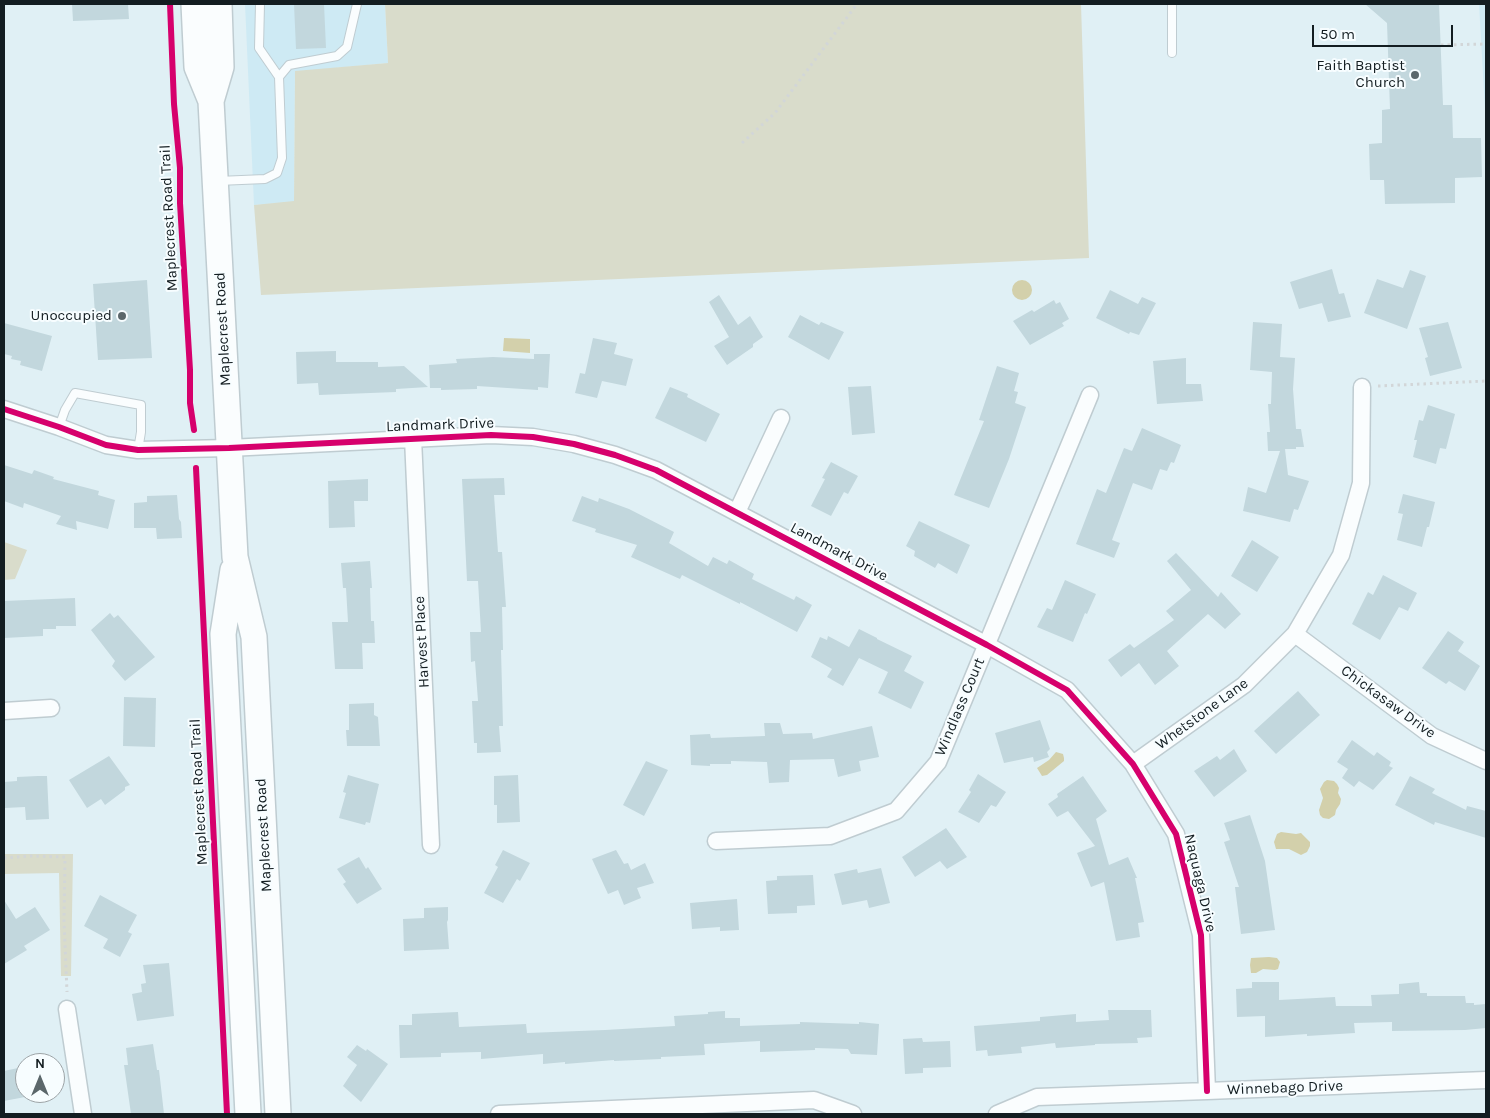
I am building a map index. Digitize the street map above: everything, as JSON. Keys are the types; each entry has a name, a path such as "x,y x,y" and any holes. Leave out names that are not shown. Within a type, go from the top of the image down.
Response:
{"main road":[{"name":"Maplecrest Road","path":"194,4 197,67 211,102 235,557 254,637 278,1114"},
{"name":"Maplecrest Road","path":"211,102 221,67 219,4"},
{"name":"Maplecrest Road","path":"235,557 223,634 248,1114"}],"street":[{"name":"Whetstone Lane","path":"1133,764 1244,685 1295,634 1341,555 1361,482 1362,387"},
{"name":"Windlass Court","path":"716,841 830,836 896,811 938,762 1090,395"},
{"name":"Landmark Drive","path":"4,408 106,445 138,450 229,448 491,435 533,437 574,444 615,455 656,470 987,645"},
{"path":"737,512 782,418"},
{"name":"Harvest Place","path":"413,438 431,845"},
{"name":"Chickasaw Drive","path":"1295,634 1432,736 1486,761"},
{"name":"Naquaga Drive","path":"987,645 1067,690 1133,764 1176,834 1200,935 1207,1092"},
{"path":"4,711 52,708"},
{"path":"67,1009 83,1114"},
{"name":"Winnebago Drive","path":"996,1114 1037,1096 1207,1092 1486,1080"},
{"path":"499,1114 814,1100 853,1114"}],"lane":[{"path":"216,181 265,179 277,173 282,158 279,77 259,48 260,4"},
{"path":"279,77 289,65 337,56 347,47 357,4"},
{"path":"1172,4 1172,53"},
{"path":"59,427 74,393 141,405 141,432 138,450"}],"path":[{"path":"742,143 775,113 857,4"},
{"path":"1441,45 1486,44"},
{"path":"1362,387 1486,380"},
{"path":"4,858 30,856 65,857 64,920 67,1009"}],"shaded area":[{"path":"245,4 385,4 388,63 295,72 294,202 254,205"},
{"path":"1479,4 1486,4 1486,127"},
{"path":"1022,280 1029,283 1032,290 1029,297 1022,300 1015,297 1012,290 1015,283"},
{"path":"504,338 530,339 530,353 503,351"},
{"path":"1056,752 1063,754 1064,761 1047,775 1042,776 1037,768 1049,760"},
{"path":"1327,780 1334,781 1337,784 1341,799 1335,815 1329,819 1323,818 1319,810 1323,798 1320,789"},
{"path":"1281,832 1301,833 1310,842 1307,852 1301,855 1289,849 1276,849 1274,842 1277,834"},
{"path":"1251,958 1277,958 1280,962 1278,969 1263,969 1256,973 1251,973"}],"green space":[{"path":"385,4 1081,4 1089,258 261,295 254,205 294,201 295,71 388,63"},
{"path":"4,542 27,550 15,579 4,580"},
{"path":"4,854 73,854 71,976 61,976 59,873 4,874"}],"building":[{"path":"72,4 128,4 129,19 73,21"},
{"path":"294,4 324,4 326,48 296,49"},
{"name":"Faith Baptist Church","path":"1365,4 1439,4 1443,105 1452,105 1453,138 1481,138 1482,177 1455,178 1455,203 1385,204 1384,180 1370,180 1369,144 1382,143 1382,110 1390,109 1387,23"},
{"path":"1332,269 1339,294 1344,293 1351,317 1328,322 1322,303 1299,309 1290,282"},
{"path":"1410,270 1426,276 1407,329 1364,313 1377,279 1403,288"},
{"name":"Unoccupied","path":"147,280 152,358 98,360 93,284"},
{"path":"1110,290 1138,304 1142,297 1156,303 1139,335 1130,332 1129,334 1096,318"},
{"path":"719,295 738,325 750,316 763,337 753,344 753,347 727,365 714,346 729,337 709,302"},
{"path":"1054,300 1056,304 1060,302 1069,319 1062,323 1064,326 1030,345 1013,321 1032,310 1034,312"},
{"path":"800,315 819,325 821,322 844,332 829,360 788,337"},
{"path":"1253,322 1282,324 1280,357 1295,358 1293,389 1296,429 1301,429 1304,447 1285,449 1288,475 1309,481 1298,510 1294,509 1290,522 1243,511 1248,487 1266,493 1280,451 1268,451 1267,432 1270,432 1268,404 1271,404 1272,372 1250,370"},
{"path":"1448,322 1462,368 1430,376 1425,358 1428,357 1419,328"},
{"path":"4,323 52,336 42,371 20,365 21,361 11,359 12,356 4,354"},
{"path":"593,338 617,343 614,354 633,359 626,386 602,381 597,398 575,393 580,373 585,374"},
{"path":"336,351 336,362 378,362 378,367 404,366 428,387 396,389 396,392 319,395 318,383 297,384 296,352"},
{"path":"534,354 550,354 548,388 538,387 538,390 477,386 477,389 441,390 441,388 430,388 429,365 457,363 456,359 493,357 534,359"},
{"path":"1186,358 1186,384 1201,384 1203,401 1157,404 1153,361"},
{"path":"997,366 1019,373 1014,391 1018,392 1015,403 1026,407 1009,459 989,508 954,495 984,421 979,420"},
{"path":"871,386 875,433 852,435 848,387"},
{"path":"670,387 688,394 687,397 720,414 706,442 655,418"},
{"path":"1428,405 1455,414 1446,449 1440,448 1436,464 1413,457 1417,440 1414,440 1419,420 1423,421"},
{"path":"1142,428 1181,445 1174,463 1171,462 1167,471 1160,469 1152,490 1133,483 1112,540 1120,543 1114,558 1076,544 1097,489 1106,493 1124,448 1132,451"},
{"path":"831,462 858,476 848,494 844,492 831,516 811,506 825,479 822,478"},
{"path":"4,465 32,474 34,470 54,477 53,479 99,491 98,495 115,500 108,529 76,521 77,530 56,524 61,516 24,503 23,508 4,501"},
{"path":"504,478 505,495 494,495 498,552 502,552 506,607 502,607 503,726 499,726 501,752 477,753 477,743 474,743 472,701 478,701 475,661 471,662 470,632 481,632 478,581 467,581 462,479"},
{"path":"368,479 368,501 354,501 355,527 329,528 328,481"},
{"path":"1403,494 1435,502 1422,547 1397,540 1403,514 1398,513"},
{"path":"177,495 182,538 157,539 156,528 134,528 134,503 147,502 147,496"},
{"path":"582,496 598,502 599,498 629,509 674,532 669,543 708,566 713,557 727,564 729,560 754,574 752,579 794,600 796,596 812,605 797,632 740,602 740,604 682,575 680,579 631,557 637,545 595,532 596,529 572,521"},
{"path":"919,521 970,545 957,574 938,563 935,568 914,556 915,551 906,546"},
{"path":"1252,540 1279,557 1257,592 1231,576"},
{"path":"1176,553 1218,597 1221,592 1241,614 1225,629 1208,614 1167,651 1179,666 1155,685 1139,663 1121,677 1108,660 1130,644 1134,648 1174,620 1166,611 1191,590 1167,561"},
{"path":"370,561 372,588 370,588 371,621 374,621 375,643 362,643 363,669 335,669 332,622 348,622 346,588 343,588 341,563"},
{"path":"1383,575 1417,593 1408,611 1399,607 1380,640 1352,624 1368,592 1373,595"},
{"path":"1065,580 1096,594 1087,614 1085,613 1073,642 1037,627 1047,608 1052,610"},
{"path":"75,598 76,626 56,626 56,629 43,629 43,636 4,638 4,601"},
{"path":"110,613 114,618 118,615 155,657 125,681 112,666 115,661 91,630"},
{"path":"859,629 912,656 904,671 924,682 911,709 878,693 888,672 859,658 843,686 827,677 832,669 811,657 820,637 827,640 828,636 849,647"},
{"path":"1448,631 1464,642 1458,651 1480,666 1465,691 1449,681 1446,684 1422,668"},
{"path":"1298,691 1320,715 1276,754 1254,731"},
{"path":"124,697 156,698 155,747 123,746"},
{"path":"374,703 374,715 378,717 380,746 347,746 346,730 349,730 349,704"},
{"path":"1040,720 1050,749 1047,752 1049,757 1034,762 1033,757 1004,763 995,733"},
{"path":"764,723 780,723 783,734 812,733 813,739 872,726 879,757 859,761 861,771 838,777 834,759 790,760 789,782 769,783 767,762 731,761 731,764 691,765 690,735 710,734 711,738 765,736"},
{"path":"1352,740 1374,756 1377,752 1391,762 1389,766 1393,768 1373,790 1359,781 1354,787 1342,778 1348,769 1337,762"},
{"path":"1234,749 1247,771 1214,797 1194,771 1217,756 1220,760"},
{"path":"109,756 130,785 125,787 125,790 105,805 101,799 87,808 69,780"},
{"path":"646,761 668,770 644,816 623,805"},
{"path":"978,774 1006,792 996,807 991,805 979,823 958,812 971,792 969,790"},
{"path":"348,775 379,784 370,823 366,822 365,825 339,818 346,793 343,792"},
{"path":"518,775 520,822 497,823 497,805 494,805 494,776"},
{"path":"47,776 49,819 26,820 25,807 5,808 4,782 17,781 17,777"},
{"path":"1083,776 1107,811 1096,819 1109,865 1128,857 1137,878 1135,878 1144,922 1138,923 1140,937 1116,941 1104,882 1091,887 1077,853 1095,846 1068,811 1057,817 1048,804 1058,797 1057,794"},
{"path":"1410,776 1435,789 1432,793 1466,810 1467,806 1486,811 1486,838 1435,822 1434,825 1395,805"},
{"path":"1250,815 1265,861 1275,930 1241,934 1235,887 1239,887 1224,842 1230,840 1224,823"},
{"path":"946,828 967,857 947,869 940,861 915,877 902,857"},
{"path":"503,850 530,863 520,881 517,879 503,903 484,893 498,867 495,865"},
{"path":"616,850 624,864 628,863 631,870 645,863 654,883 637,888 641,898 624,905 618,890 608,894 592,859"},
{"path":"359,857 382,889 357,904 343,884 346,882 337,869"},
{"path":"881,868 890,903 869,908 867,900 842,905 834,874 857,869 858,873"},
{"path":"813,875 815,905 797,906 797,913 768,914 766,881 777,880 777,876"},
{"path":"100,895 137,915 128,932 132,934 120,957 103,948 108,939 84,926"},
{"path":"737,899 739,930 720,931 720,927 692,929 690,903"},
{"path":"4,900 16,919 35,907 50,930 24,946 27,950 4,964"},
{"path":"448,907 449,949 404,951 403,919 424,918 424,908"},
{"path":"169,963 174,1016 137,1021 132,994 142,992 141,984 146,983 143,965"},
{"path":"1252,982 1279,982 1279,1000 1335,997 1336,1006 1372,1006 1371,995 1399,994 1399,984 1419,982 1420,993 1427,993 1427,996 1465,996 1466,1003 1474,1003 1474,1005 1486,1004 1486,1028 1392,1031 1392,1022 1354,1023 1355,1033 1265,1037 1265,1016 1237,1017 1236,989 1252,988"},
{"path":"1108,1010 1151,1010 1152,1037 1137,1038 1138,1043 1095,1044 1056,1048 1055,1043 1021,1047 1022,1053 988,1056 987,1050 976,1051 974,1026 1040,1021 1040,1017 1076,1014 1076,1022 1109,1020"},
{"path":"725,1011 725,1018 740,1018 740,1026 800,1024 800,1022 879,1024 877,1055 851,1054 848,1049 815,1048 815,1050 760,1052 760,1041 704,1044 705,1055 565,1064 565,1062 543,1064 543,1054 481,1059 481,1052 441,1053 441,1057 400,1058 399,1025 412,1025 412,1014 458,1012 459,1027 526,1024 527,1033 675,1026 674,1016"},
{"path":"922,1038 923,1042 950,1041 951,1067 923,1068 923,1073 905,1074 903,1039"},
{"path":"153,1044 157,1070 159,1070 164,1114 131,1114 124,1065 128,1065 126,1048"},
{"path":"357,1045 366,1051 367,1049 388,1064 361,1102 343,1086 357,1065 347,1057"},
{"path":"15,1069 15,1099 4,1101 4,1071"}],"cycle path":[{"name":"Maplecrest Road Trail","path":"170,4 174,104 180,168 190,403 194,430"},
{"path":"4,409 106,445 138,450 229,448 491,435 533,437 574,444 615,455 656,470 987,645 1067,690 1133,764 1176,834 1201,935 1207,1091"},
{"name":"Maplecrest Road Trail","path":"196,468 227,1114"}],"place":[{"name":"Faith Baptist Church","path":"1415,75"},
{"name":"Unoccupied","path":"122,316"}]}
